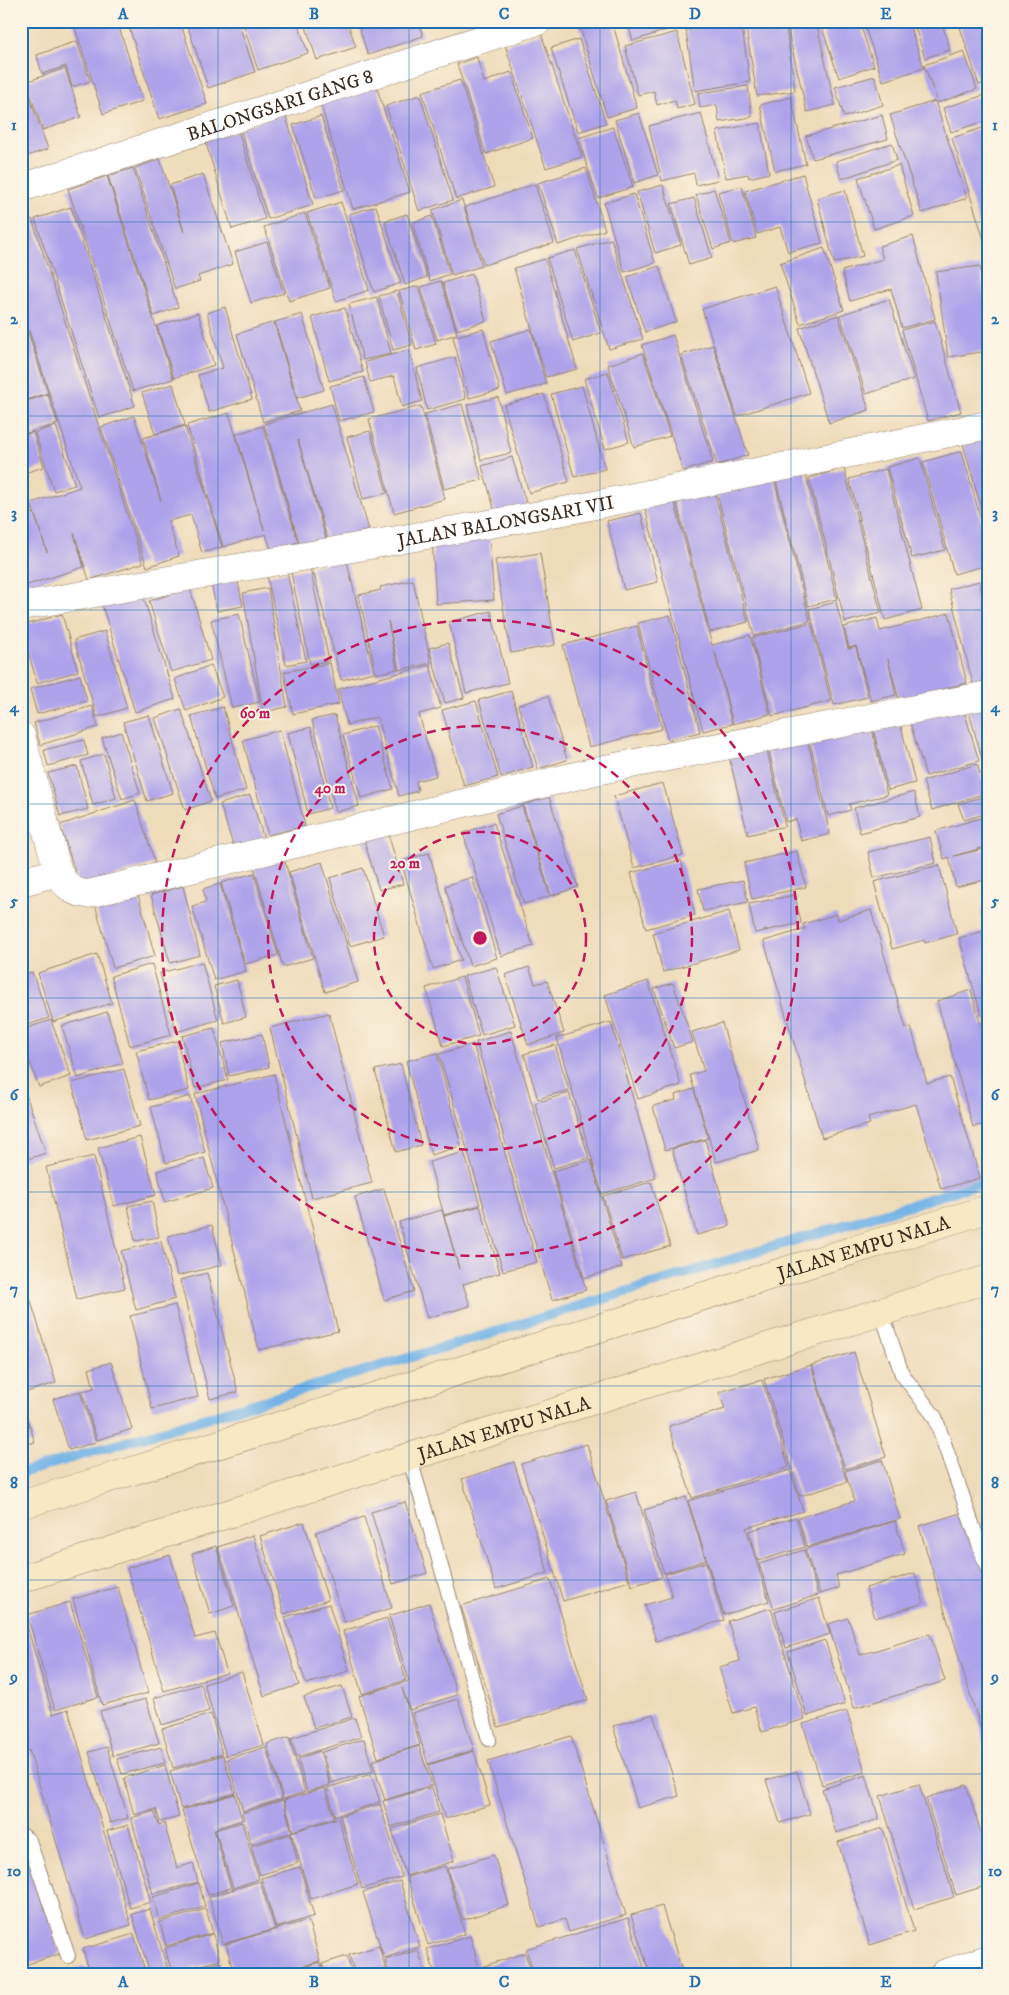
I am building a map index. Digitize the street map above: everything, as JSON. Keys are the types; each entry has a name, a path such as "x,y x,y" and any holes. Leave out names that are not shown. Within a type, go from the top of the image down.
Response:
{"main road":[{"name":"JALAN EMPU NALA","path":"21,1505 988,1209"},
{"name":"JALAN EMPU NALA","path":"21,1579 409,1457 988,1279"}],"street":[{"name":"BALONGSARI GANG 8","path":"21,188 538,21"},
{"name":"JALAN BALONGSARI VII","path":"21,606 575,509 988,425"},
{"path":"21,736 58,872 64,882 74,891 88,894 600,770 988,694"},
{"path":"21,882 58,872"},
{"path":"944,1974 988,1959"}],"lane":[{"path":"881,1311 902,1374 935,1417 988,1570"},
{"path":"409,1457 429,1522 442,1575 489,1739"},
{"path":"21,1834 29,1841 68,1956"}],"building":[{"path":"117,21 143,101 103,114 73,22"},
{"path":"127,21 180,21 207,104 159,119"},
{"path":"186,21 238,21 255,72 208,88"},
{"path":"242,21 297,21 308,53 258,70"},
{"path":"304,21 347,21 356,47 317,60"},
{"path":"357,21 418,21 423,36 368,55"},
{"path":"587,21 612,21 637,108 607,117 579,24"},
{"path":"627,21 671,21 673,28 633,41"},
{"path":"741,21 750,82 695,91 686,30"},
{"path":"745,21 785,21 795,91 757,96"},
{"path":"816,21 835,105 807,112 787,27"},
{"path":"859,21 874,66 839,78 820,22"},
{"path":"863,21 908,21 924,68 883,81"},
{"path":"913,21 941,21 950,50 925,58"},
{"path":"958,21 988,21 988,82 979,85"},
{"path":"677,32 695,104 677,109 675,100 657,105 654,91 638,95 625,46"},
{"path":"541,33 582,157 546,168 505,45"},
{"path":"579,39 606,123 578,132 551,48"},
{"path":"77,41 90,81 72,87 66,66 42,74 37,55"},
{"path":"964,51 977,89 938,103 924,65"},
{"path":"477,57 484,82 511,72 533,138 486,154 457,64"},
{"path":"65,68 81,117 43,130 26,82"},
{"path":"21,73 48,149 21,158"},
{"path":"875,76 883,105 844,117 835,87"},
{"path":"460,80 494,187 456,199 422,92"},
{"path":"376,85 410,192 353,209 320,103"},
{"path":"748,86 752,117 719,122 717,105 700,108 698,93"},
{"path":"988,94 988,120 951,132 943,108"},
{"path":"420,95 453,200 419,211 386,106"},
{"path":"791,97 806,164 775,171 760,105"},
{"path":"935,101 967,198 922,213 890,115"},
{"path":"285,113 313,205 268,219 240,128"},
{"path":"639,113 658,175 634,183 615,120"},
{"path":"701,113 718,180 696,185 694,173 662,181 649,126"},
{"path":"882,115 888,139 813,159 806,136"},
{"path":"321,116 344,190 316,198 293,125"},
{"path":"760,123 769,173 749,178 748,174 726,178 717,131"},
{"path":"988,126 988,249 987,249 952,138"},
{"path":"613,127 633,187 598,198 578,138"},
{"path":"238,130 265,219 232,229 205,140"},
{"path":"892,143 897,160 841,179 836,161"},
{"path":"160,159 184,232 170,185 203,174 233,264 198,276 200,281 175,289 135,168"},
{"path":"899,165 914,216 874,229 858,178"},
{"path":"133,168 178,307 154,316 108,176"},
{"path":"586,168 605,230 558,245 538,183"},
{"path":"803,174 822,243 788,252 780,227 757,234 745,191"},
{"path":"107,176 173,379 133,391 68,189"},
{"path":"535,184 554,243 484,265 465,207"},
{"path":"663,185 681,245 655,253 637,192"},
{"path":"742,186 756,238 733,244 718,192"},
{"path":"714,189 731,243 713,249 696,195"},
{"path":"845,190 863,256 834,263 817,198"},
{"path":"634,194 655,263 624,272 604,203"},
{"path":"694,198 712,258 689,265 671,204"},
{"path":"462,200 482,266 452,275 432,210"},
{"path":"341,202 369,290 336,301 307,213"},
{"path":"376,206 401,283 374,292 349,214"},
{"path":"71,207 135,406 99,418 35,219"},
{"path":"305,213 330,288 289,301 264,227"},
{"path":"407,214 427,277 405,285 385,221"},
{"path":"432,216 450,274 430,281 412,223"},
{"path":"32,219 143,563 89,580 74,533 84,567 21,587 21,517 34,513 47,552 31,503 80,487 21,306 21,222"},
{"path":"913,236 935,319 902,328 891,289 850,301 842,271 883,259 879,246"},
{"path":"611,239 643,339 609,349 577,249"},
{"path":"267,242 284,293 251,303 235,252"},
{"path":"824,248 844,310 800,324 780,263"},
{"path":"575,250 601,333 573,342 547,258"},
{"path":"545,259 577,369 546,377 514,268"},
{"path":"659,266 676,322 645,332 627,277"},
{"path":"980,266 988,326 988,351 948,357 936,272"},
{"path":"472,274 486,321 457,330 443,283"},
{"path":"441,281 457,334 437,340 421,287"},
{"path":"419,286 436,344 416,350 399,291"},
{"path":"775,286 809,393 737,416 702,309"},
{"path":"397,291 412,345 393,350 379,296"},
{"path":"377,297 391,354 363,360 349,304"},
{"path":"889,299 914,379 866,394 840,315"},
{"path":"225,307 252,399 209,412 198,375 223,368 207,313"},
{"path":"345,308 363,372 329,381 312,317"},
{"path":"198,313 214,365 174,378 157,326"},
{"path":"302,314 324,390 297,398 275,322"},
{"path":"838,315 869,410 829,423 799,328"},
{"path":"935,321 961,412 928,421 902,330"},
{"path":"274,322 300,411 263,422 237,334"},
{"path":"25,323 48,393 21,402 21,324"},
{"path":"483,329 500,390 469,398 453,337"},
{"path":"531,329 546,384 507,395 491,341"},
{"path":"673,335 713,462 683,471 642,345"},
{"path":"713,345 748,455 717,465 681,355"},
{"path":"409,350 422,401 402,407 394,376 370,382 365,362"},
{"path":"643,353 670,436 634,447 608,365"},
{"path":"455,357 466,399 427,410 417,368"},
{"path":"608,372 629,442 605,449 584,379"},
{"path":"364,377 374,412 339,421 330,386"},
{"path":"173,384 185,425 155,434 142,393"},
{"path":"582,386 605,469 574,477 551,394"},
{"path":"48,394 58,424 21,435 21,403"},
{"path":"544,394 569,482 529,493 504,405"},
{"path":"498,397 511,453 481,460 467,405"},
{"path":"332,404 369,530 328,541 298,440 326,539 300,546 264,424"},
{"path":"462,404 482,480 444,489 425,414"},
{"path":"421,406 445,499 394,513 369,419"},
{"path":"229,413 264,530 236,434 263,426 298,542 271,550 266,534 223,547 187,425"},
{"path":"134,416 161,501 143,438 185,426 222,547 202,553 191,515 168,521 179,556 147,567 101,427"},
{"path":"56,426 75,485 54,491 35,433"},
{"path":"370,431 387,493 363,499 347,437"},
{"path":"33,432 44,467 24,473 21,464 21,436"},
{"path":"988,437 988,528 987,528 963,444"},
{"path":"962,451 988,546 988,565 954,574 923,462"},
{"path":"512,457 527,506 496,515 482,466"},
{"path":"920,458 945,550 912,558 887,467"},
{"path":"844,468 881,613 845,622 809,478"},
{"path":"886,469 922,610 885,620 849,479"},
{"path":"805,470 837,599 808,606 775,477"},
{"path":"773,475 810,621 754,636 716,490"},
{"path":"21,479 32,511 21,515"},
{"path":"714,490 748,622 710,632 676,500"},
{"path":"673,496 712,645 750,635 770,714 733,724 715,652 732,724 703,731 644,504"},
{"path":"641,513 658,582 624,590 607,521"},
{"path":"489,534 494,600 436,604 432,538"},
{"path":"540,553 555,645 511,653 495,560"},
{"path":"346,558 374,672 341,680 312,567"},
{"path":"310,568 329,661 310,664 291,572"},
{"path":"287,572 306,661 286,665 267,576"},
{"path":"236,573 243,606 217,611 210,579"},
{"path":"413,580 431,663 399,670 388,621 397,669 376,674 359,595 381,590 380,587"},
{"path":"979,581 988,616 988,680 973,684 949,589"},
{"path":"190,588 211,660 171,672 149,601"},
{"path":"268,588 287,707 263,712 243,593"},
{"path":"142,592 175,699 135,712 102,605"},
{"path":"836,602 848,649 856,647 868,697 834,705 809,609"},
{"path":"491,611 508,683 466,693 449,622"},
{"path":"949,613 967,683 899,700 888,659 896,695 871,701 856,646 849,648 844,627 877,618 880,631"},
{"path":"62,614 78,671 37,683 21,626"},
{"path":"239,614 260,702 232,708 211,620"},
{"path":"670,615 700,732 668,740 638,623"},
{"path":"811,623 831,701 772,716 752,638"},
{"path":"637,626 662,729 589,747 563,645"},
{"path":"105,631 127,708 97,717 74,640"},
{"path":"448,643 464,698 445,703 429,648"},
{"path":"330,663 339,704 293,714 284,672"},
{"path":"211,665 223,697 186,711 175,679"},
{"path":"430,665 441,708 419,714 436,776 416,781 418,791 399,796 377,717 347,725 338,689"},
{"path":"80,675 87,701 37,714 30,689"},
{"path":"511,691 533,767 501,777 479,700"},
{"path":"548,696 567,760 538,769 518,705"},
{"path":"476,701 498,777 464,786 442,710"},
{"path":"988,703 988,776 987,776 968,709"},
{"path":"92,706 98,727 40,745 34,723"},
{"path":"223,707 246,790 215,799 191,716"},
{"path":"963,707 979,761 926,776 910,723"},
{"path":"181,709 211,801 185,810 155,718"},
{"path":"149,715 173,793 147,801 123,722"},
{"path":"335,715 359,806 336,812 312,720"},
{"path":"899,718 915,783 888,790 872,724"},
{"path":"871,725 887,795 849,804 851,810 828,816 808,734"},
{"path":"375,726 393,789 361,798 343,735"},
{"path":"311,727 330,808 308,814 288,733"},
{"path":"280,730 305,826 268,835 243,740"},
{"path":"121,732 140,793 122,799 102,738"},
{"path":"806,734 830,834 801,841 796,819 786,822 767,743"},
{"path":"84,740 88,755 48,766 44,750"},
{"path":"765,743 785,826 748,835 728,752"},
{"path":"104,754 116,798 93,805 81,761"},
{"path":"977,764 986,793 932,810 923,781"},
{"path":"77,766 88,809 60,816 48,773"},
{"path":"663,783 683,855 634,868 614,796"},
{"path":"914,792 920,817 860,833 854,808"},
{"path":"250,795 264,839 234,848 220,804"},
{"path":"988,795 988,813 964,820 958,804"},
{"path":"549,797 578,887 551,896 523,805"},
{"path":"135,800 155,863 80,887 60,825"},
{"path":"522,806 550,896 524,904 496,814"},
{"path":"987,816 988,846 954,856 988,848 988,879 956,887 949,857 944,859 936,831"},
{"path":"494,823 533,946 501,956 463,833"},
{"path":"387,830 403,884 379,890 363,837"},
{"path":"930,837 936,863 874,878 868,852"},
{"path":"797,851 806,887 752,899 744,863"},
{"path":"429,853 461,960 433,969 401,861"},
{"path":"283,855 313,958 283,967 253,864"},
{"path":"681,860 695,915 646,929 631,873"},
{"path":"322,862 358,982 325,992 289,872"},
{"path":"939,865 957,934 925,943 924,940 892,949 874,882"},
{"path":"363,868 384,936 350,946 330,878"},
{"path":"254,873 278,955 245,964 221,883"},
{"path":"472,877 497,958 470,966 445,886"},
{"path":"743,880 748,902 703,911 698,889"},
{"path":"220,884 246,971 214,980 192,906 206,902 203,889"},
{"path":"183,886 200,955 170,963 151,895"},
{"path":"137,891 155,956 113,968 95,904"},
{"path":"795,895 801,923 755,933 749,904"},
{"path":"988,908 988,931 987,931 981,910"},
{"path":"871,910 906,1028 911,1027 927,1083 950,1077 980,1178 941,1189 916,1104 868,1118 870,1124 822,1138 764,941 805,929 803,924 837,914 838,920"},
{"path":"729,911 739,950 663,972 653,933"},
{"path":"984,931 988,945 988,1019 983,1021 959,938"},
{"path":"97,954 112,1003 53,1022 38,973"},
{"path":"202,962 218,1020 176,1032 160,973"},
{"path":"152,964 171,1035 130,1046 111,976"},
{"path":"496,967 515,1025 482,1035 464,976"},
{"path":"529,967 535,984 547,981 564,1033 528,1045 505,975"},
{"path":"32,972 49,1018 21,1027 21,976"},
{"path":"462,977 479,1036 443,1046 426,988"},
{"path":"237,980 246,1017 224,1023 214,986"},
{"path":"648,981 681,1085 638,1099 605,995"},
{"path":"673,983 693,1042 674,1048 654,989"},
{"path":"971,990 981,1026 988,1024 988,1123 973,1127 937,1001"},
{"path":"107,1012 123,1063 78,1078 62,1026"},
{"path":"329,1013 372,1183 312,1198 270,1028"},
{"path":"51,1020 71,1076 39,1087 21,1037 21,1030"},
{"path":"611,1022 656,1178 602,1194 557,1038"},
{"path":"722,1023 759,1150 716,1162 690,1075 704,1071 692,1032"},
{"path":"214,1028 228,1080 195,1088 182,1036"},
{"path":"511,1031 586,1290 552,1300 476,1042"},
{"path":"262,1034 269,1067 229,1076 222,1043"},
{"path":"177,1041 189,1090 149,1100 136,1051"},
{"path":"473,1044 537,1262 503,1271 439,1054"},
{"path":"555,1045 569,1090 538,1099 524,1054"},
{"path":"437,1053 461,1146 431,1155 406,1061"},
{"path":"401,1064 421,1145 396,1152 375,1070"},
{"path":"124,1069 140,1126 87,1140 72,1083"},
{"path":"274,1074 338,1331 259,1350 195,1094"},
{"path":"21,1080 46,1153 21,1161"},
{"path":"694,1089 708,1138 665,1150 653,1106 676,1100 675,1095"},
{"path":"569,1093 589,1158 554,1168 535,1103"},
{"path":"190,1096 205,1152 166,1163 151,1107"},
{"path":"140,1137 156,1195 114,1206 98,1148"},
{"path":"705,1140 730,1226 697,1235 672,1149"},
{"path":"464,1152 480,1205 444,1215 429,1162"},
{"path":"94,1156 125,1288 77,1299 46,1167"},
{"path":"204,1158 213,1188 165,1202 157,1171"},
{"path":"591,1160 622,1267 584,1278 553,1171"},
{"path":"651,1182 670,1246 622,1260 603,1196"},
{"path":"384,1189 414,1291 384,1300 355,1197"},
{"path":"152,1201 159,1237 135,1241 128,1206"},
{"path":"480,1206 500,1273 463,1284 470,1306 427,1318 399,1222 442,1210 459,1269 444,1216"},
{"path":"212,1225 222,1265 177,1276 168,1236"},
{"path":"161,1241 175,1299 136,1310 121,1251"},
{"path":"207,1273 238,1392 210,1399 180,1280"},
{"path":"26,1285 56,1383 26,1392 21,1378 21,1286"},
{"path":"175,1305 198,1397 152,1409 130,1316"},
{"path":"854,1352 886,1457 845,1469 812,1365"},
{"path":"111,1362 132,1429 97,1440 82,1391 94,1388 89,1369"},
{"path":"811,1365 847,1482 800,1496 764,1379"},
{"path":"762,1380 789,1467 692,1498 669,1426 725,1409 719,1392"},
{"path":"80,1391 96,1442 69,1450 53,1399"},
{"path":"21,1400 35,1442 21,1446"},
{"path":"587,1444 629,1581 563,1601 521,1464"},
{"path":"882,1460 900,1519 807,1547 798,1518 854,1501 845,1471"},
{"path":"514,1462 548,1573 496,1589 462,1479"},
{"path":"790,1470 803,1511 746,1528 769,1601 724,1615 688,1501"},
{"path":"636,1492 662,1577 632,1586 606,1501"},
{"path":"686,1497 706,1560 664,1573 644,1510"},
{"path":"405,1502 427,1573 393,1584 371,1512"},
{"path":"967,1511 988,1580 988,1742 985,1743 919,1526"},
{"path":"364,1517 392,1608 344,1622 316,1532"},
{"path":"796,1517 805,1547 758,1561 749,1531"},
{"path":"895,1521 905,1554 836,1575 839,1588 820,1594 805,1549"},
{"path":"304,1522 328,1600 284,1614 260,1536"},
{"path":"253,1535 299,1685 264,1696 218,1547"},
{"path":"216,1546 234,1606 210,1614 192,1554"},
{"path":"804,1550 818,1595 774,1609 759,1564"},
{"path":"170,1555 195,1638 215,1633 227,1673 164,1691 127,1568"},
{"path":"706,1562 724,1620 656,1641 645,1605 672,1597 665,1574"},
{"path":"915,1573 924,1603 875,1618 866,1588"},
{"path":"550,1579 588,1700 498,1727 461,1606"},
{"path":"118,1587 148,1693 102,1705 73,1599"},
{"path":"819,1598 830,1634 786,1648 775,1612"},
{"path":"70,1602 98,1697 55,1710 27,1615"},
{"path":"429,1603 457,1695 410,1710 402,1688 420,1745 378,1758 359,1696 409,1681 389,1616"},
{"path":"329,1604 349,1671 306,1684 285,1617"},
{"path":"771,1608 805,1719 762,1732 754,1707 733,1713 719,1667 740,1661 728,1621"},
{"path":"387,1618 406,1680 362,1694 343,1631"},
{"path":"848,1618 860,1655 930,1634 945,1681 854,1708 828,1624"},
{"path":"26,1623 53,1714 68,1709 131,1925 85,1939 29,1750 21,1752 21,1624"},
{"path":"825,1640 845,1704 807,1716 788,1652"},
{"path":"242,1672 264,1745 226,1756 204,1684"},
{"path":"201,1684 209,1711 162,1725 154,1698"},
{"path":"342,1686 352,1717 314,1728 304,1697"},
{"path":"146,1699 159,1743 113,1756 100,1711"},
{"path":"458,1699 474,1750 428,1764 412,1713"},
{"path":"847,1711 865,1772 822,1785 803,1724"},
{"path":"211,1714 222,1754 173,1768 162,1729"},
{"path":"653,1714 679,1796 638,1808 613,1726"},
{"path":"355,1718 361,1737 297,1757 291,1738"},
{"path":"571,1736 626,1915 569,1932 565,1919 539,1927 488,1761"},
{"path":"289,1737 305,1792 283,1799 267,1744"},
{"path":"364,1739 373,1771 331,1783 322,1752"},
{"path":"419,1746 432,1785 385,1800 372,1761"},
{"path":"107,1747 128,1818 110,1823 89,1752"},
{"path":"161,1747 165,1763 122,1774 117,1759"},
{"path":"266,1747 282,1799 243,1811 227,1759"},
{"path":"320,1751 330,1785 307,1792 298,1759"},
{"path":"474,1751 490,1805 445,1819 428,1765"},
{"path":"223,1755 235,1793 181,1809 170,1771"},
{"path":"165,1765 179,1817 160,1822 156,1809 134,1815 124,1778"},
{"path":"797,1771 810,1814 780,1823 766,1780"},
{"path":"371,1774 380,1802 335,1816 327,1788"},
{"path":"866,1775 879,1819 836,1833 822,1789"},
{"path":"919,1784 954,1897 914,1909 880,1796"},
{"path":"966,1785 988,1855 988,1885 956,1895 926,1798"},
{"path":"432,1787 439,1812 391,1827 383,1801"},
{"path":"325,1788 334,1818 293,1831 284,1800"},
{"path":"235,1794 242,1820 214,1829 231,1888 208,1895 182,1810"},
{"path":"283,1800 292,1832 251,1844 242,1813"},
{"path":"380,1804 402,1877 362,1889 340,1816"},
{"path":"154,1811 159,1825 164,1823 177,1868 193,1863 198,1882 153,1894 131,1818"},
{"path":"440,1814 454,1861 406,1876 392,1829"},
{"path":"338,1818 358,1884 311,1899 291,1832"},
{"path":"242,1822 259,1879 233,1888 215,1830"},
{"path":"128,1825 151,1902 130,1908 107,1831"},
{"path":"883,1828 914,1931 870,1945 838,1842"},
{"path":"290,1834 298,1863 260,1875 251,1846"},
{"path":"27,1844 60,1954 21,1966 21,1846"},
{"path":"494,1855 509,1905 463,1920 447,1869"},
{"path":"445,1866 465,1934 428,1945 407,1877"},
{"path":"300,1867 314,1916 276,1928 261,1878"},
{"path":"260,1881 275,1929 223,1944 209,1897"},
{"path":"400,1881 420,1947 384,1958 363,1892"},
{"path":"199,1883 205,1907 159,1920 153,1897"},
{"path":"662,1906 683,1974 650,1974 631,1915"},
{"path":"150,1909 169,1974 150,1974 132,1914"},
{"path":"206,1909 213,1933 166,1946 160,1922"},
{"path":"628,1918 646,1974 534,1974 526,1949"},
{"path":"308,1920 320,1961 276,1974 234,1974 226,1944"},
{"path":"134,1934 146,1974 90,1974 83,1949"},
{"path":"213,1934 220,1960 172,1973 165,1948"},
{"path":"470,1936 481,1974 435,1974 427,1949"},
{"path":"379,1946 387,1974 355,1974 349,1955"},
{"path":"418,1950 426,1974 389,1974 385,1960"},
{"path":"525,1953 532,1974 483,1974 481,1967"},
{"path":"347,1956 352,1974 326,1974 322,1964"},
{"path":"220,1962 223,1974 180,1974 180,1973"},
{"path":"320,1962 324,1974 294,1974 293,1970"},
{"path":"84,1966 86,1974 59,1974 59,1973"}],"waterway":[{"path":"21,1473 482,1336 988,1181"}]}
